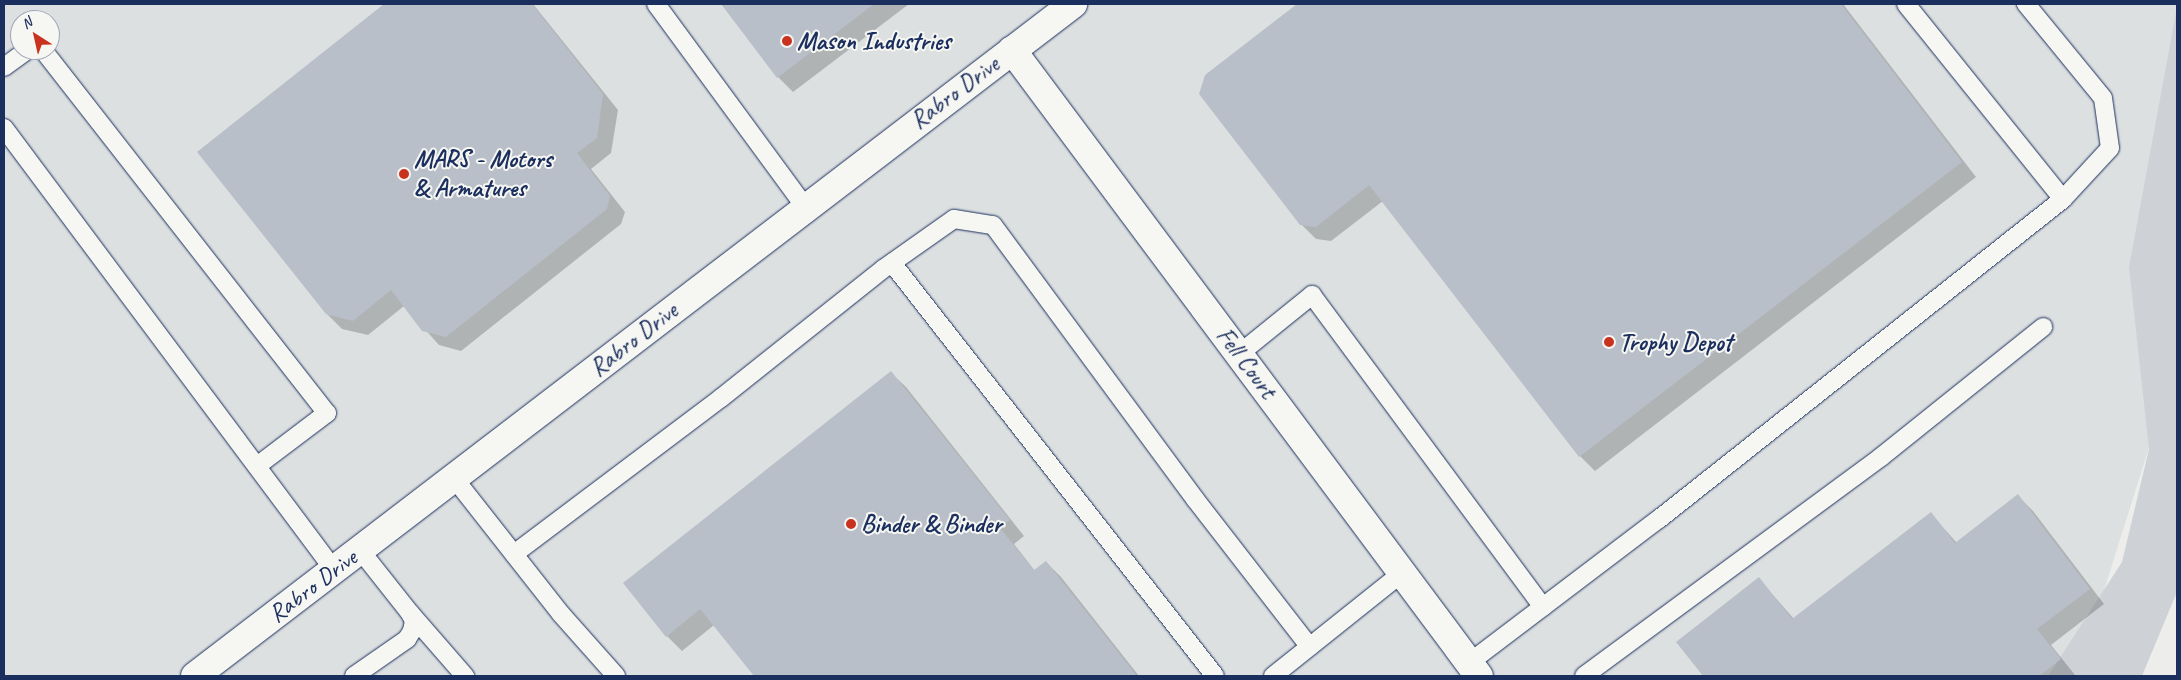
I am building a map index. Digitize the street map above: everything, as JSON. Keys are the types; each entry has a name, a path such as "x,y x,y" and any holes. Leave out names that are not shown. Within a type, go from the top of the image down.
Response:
{"street":[{"name":"Rabro Drive","path":"195,676 1073,4"},
{"name":"Fell Court","path":"1012,50 1474,670"}],"lane":[{"path":"656,4 806,208"},
{"path":"1906,4 2063,199"},
{"path":"1474,670 1543,607 1667,513 2063,199 2110,148 2104,98 2026,4"},
{"path":"51,60 327,413 257,466"},
{"path":"4,128 334,570"},
{"path":"514,554 721,398 892,263 954,219 993,225 1195,499 1310,647"},
{"path":"892,263 1215,676"},
{"path":"1239,354 1312,295 1543,607"},
{"path":"1584,676 1881,457 2043,327"},
{"path":"454,478 561,614 616,676"},
{"path":"360,550 410,613 465,676"},
{"path":"1273,676 1402,573"},
{"path":"354,676 407,639 412,632 414,621 410,613"}],"shaded area":[{"path":"4,4 2177,4 2177,359 2077,676 4,676"},
{"path":"2177,7 2177,592 2142,676 2048,676 2122,562 2149,449 2129,267"}],"building":[{"name":"MARS - Motors & Armatures","path":"384,4 532,4 603,94 597,138 577,153 610,196 607,209 446,337 422,331 391,290 353,321 326,314 197,152"},
{"name":"Mason Industries","path":"721,4 874,4 777,78"},
{"name":"Trophy Depot","path":"1297,4 1841,4 1962,162 1579,457 1369,185 1316,227 1300,225 1199,94 1205,75"},
{"name":"Binder & Binder","path":"891,371 1010,520 1000,528 1034,570 1046,561 1137,676 754,676 700,609 666,637 623,583"},
{"path":"2018,494 2090,589 2037,629 2061,659 2039,676 1703,676 1676,642 1759,577 1792,619 1931,512 1955,543"}],"place":[{"name":"Mason Industries","path":"787,41"},
{"name":"MARS - Motors & Armatures","path":"404,174"},
{"name":"Trophy Depot","path":"1609,342"},
{"name":"Binder & Binder","path":"851,524"}]}
